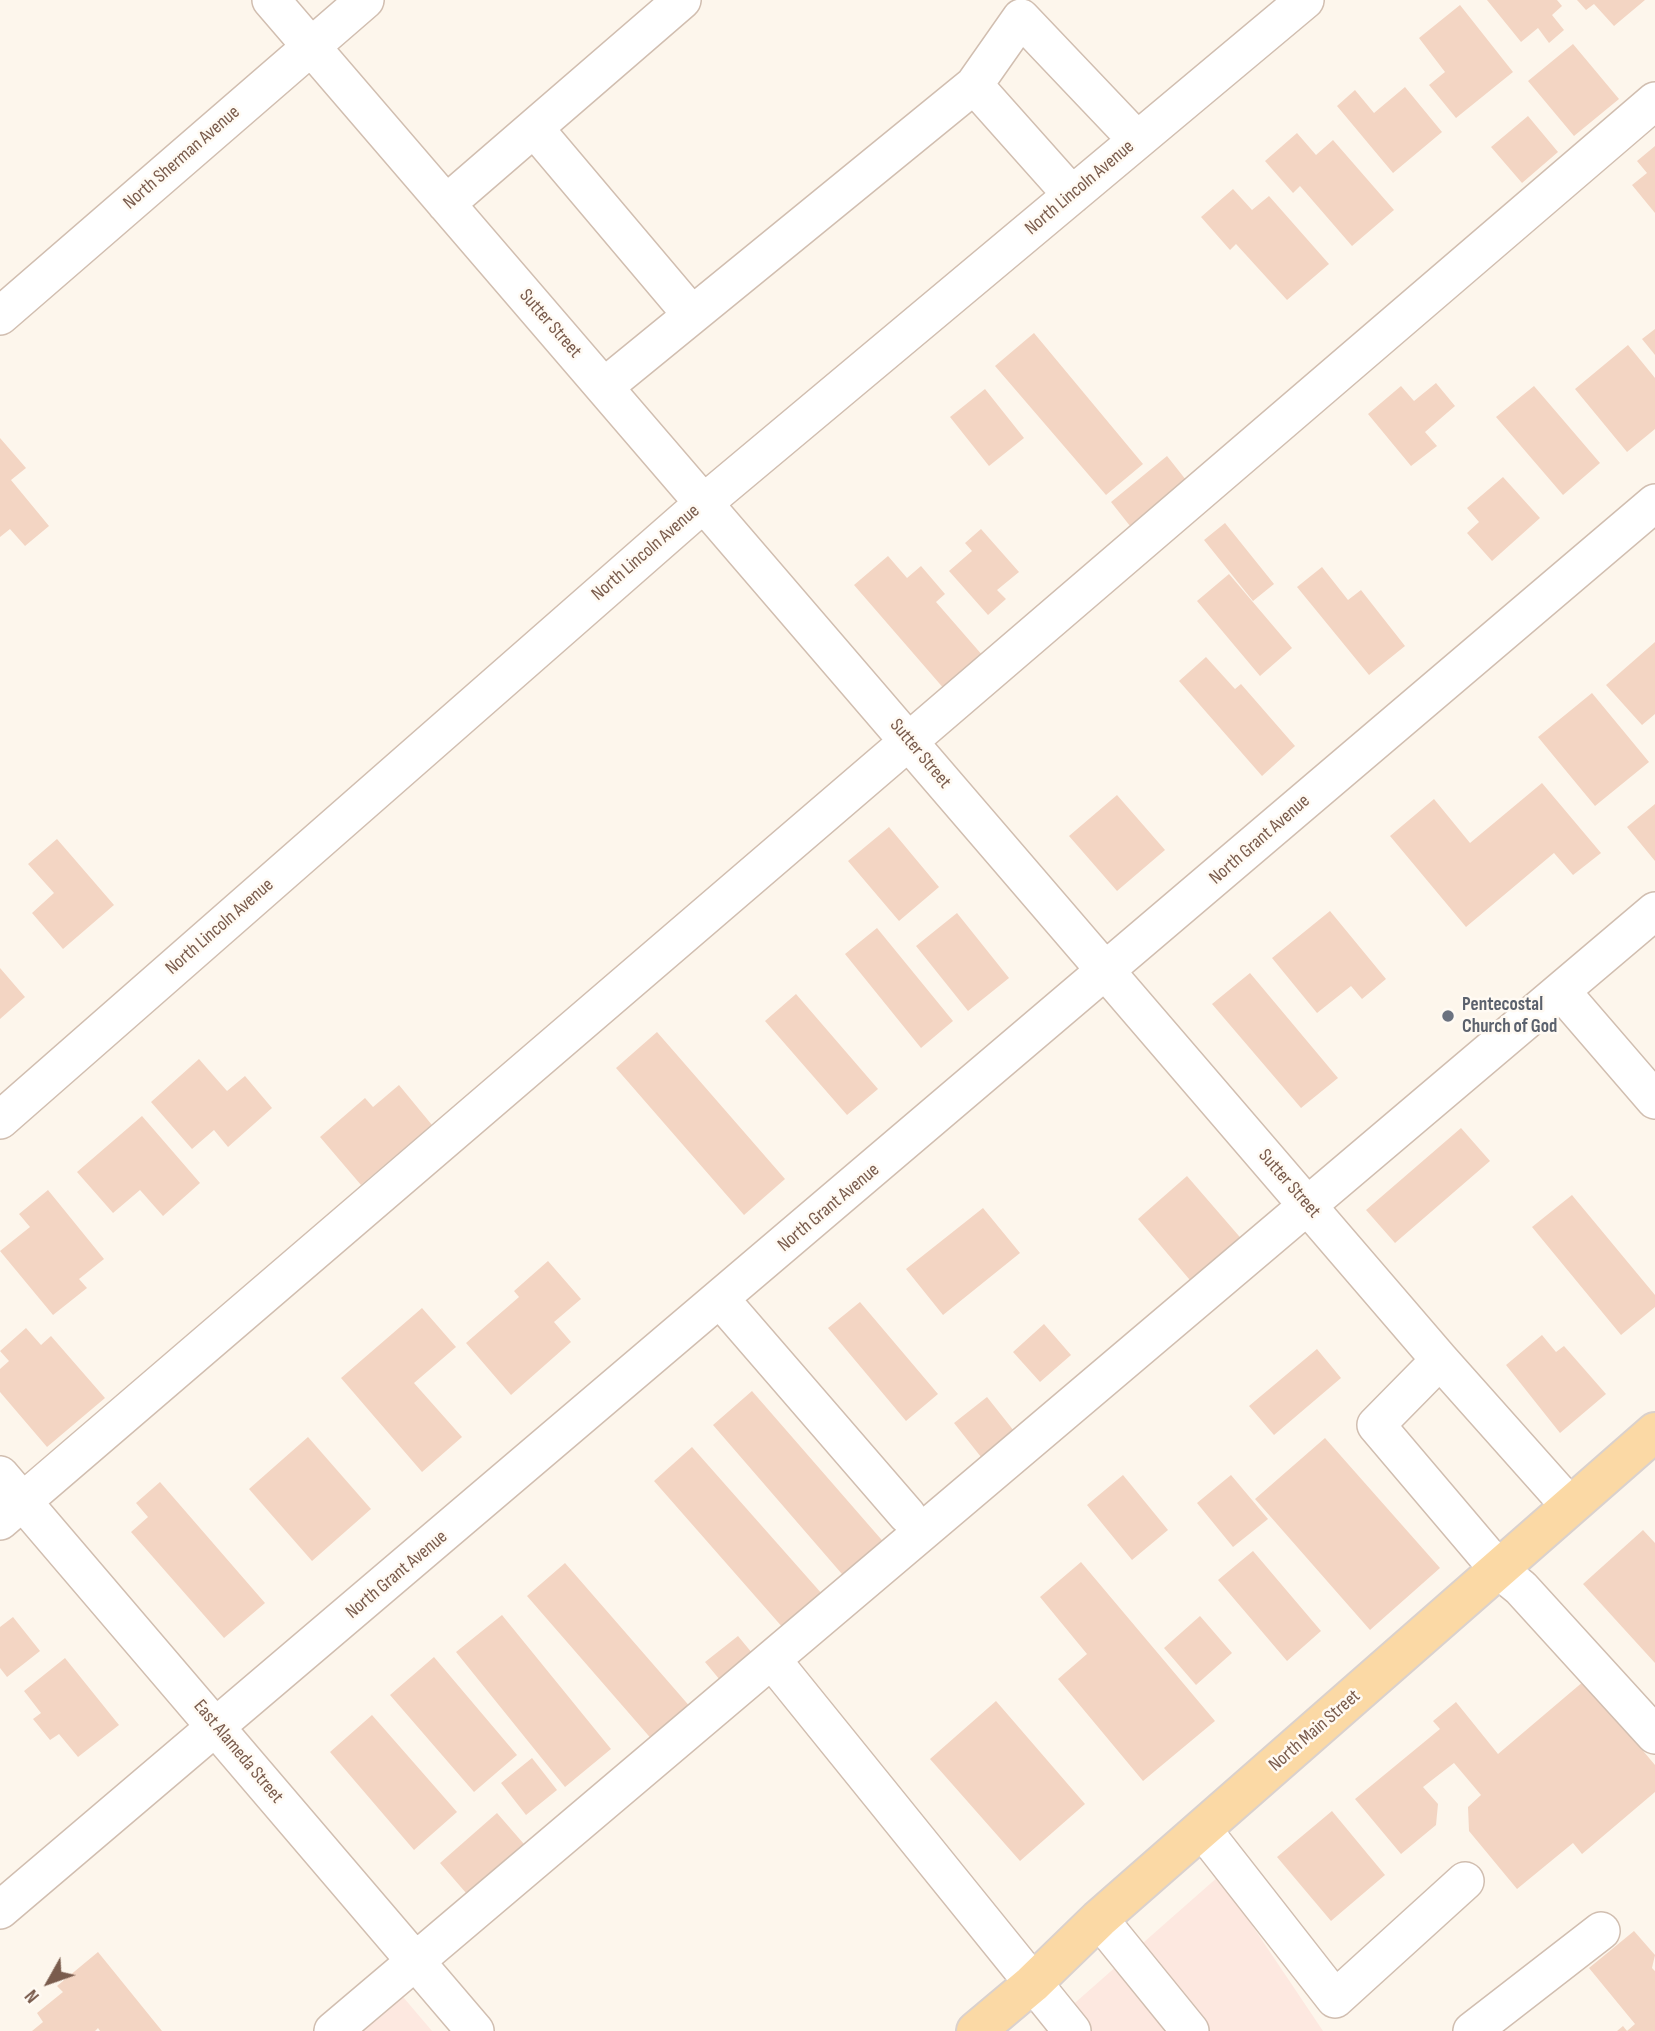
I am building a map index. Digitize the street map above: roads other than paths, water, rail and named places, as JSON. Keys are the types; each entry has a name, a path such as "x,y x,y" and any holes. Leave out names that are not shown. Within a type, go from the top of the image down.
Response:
{"main road":[{"name":"North Main Street","path":"976,2031 1031,1984 1099,1919 1655,1432"}],"street":[{"name":"Sutter Street","path":"271,0 705,502 1308,1208 1570,1506"},
{"name":"North Sherman Avenue","path":"0,316 365,0"},
{"path":"446,204 682,0"},
{"name":"North Lincoln Avenue","path":"0,1120 705,502 1305,0"},
{"path":"604,387 974,85 1031,9 1137,140"},
{"path":"974,85 1072,195"},
{"path":"8,1499 908,740 1655,101"},
{"path":"534,128 692,315"},
{"name":"North Grant Avenue","path":"0,1910 721,1300 1655,503"},
{"path":"333,2031 1308,1208 1655,911"},
{"path":"1561,991 1655,1100"},
{"path":"721,1300 907,1515"},
{"path":"1440,1360 1376,1424 1499,1570 1521,1588 1655,1735"},
{"name":"East Alameda Street","path":"8,1499 218,1727 475,2031"},
{"path":"772,1660 1031,1984 1072,2031"},
{"path":"1202,1829 1335,1999 1465,1881"},
{"path":"1099,1919 1191,2031"},
{"path":"1472,2031 1601,1931"}],"place":[{"name":"Pentecostal Church of God","path":"1448,1016"}]}
